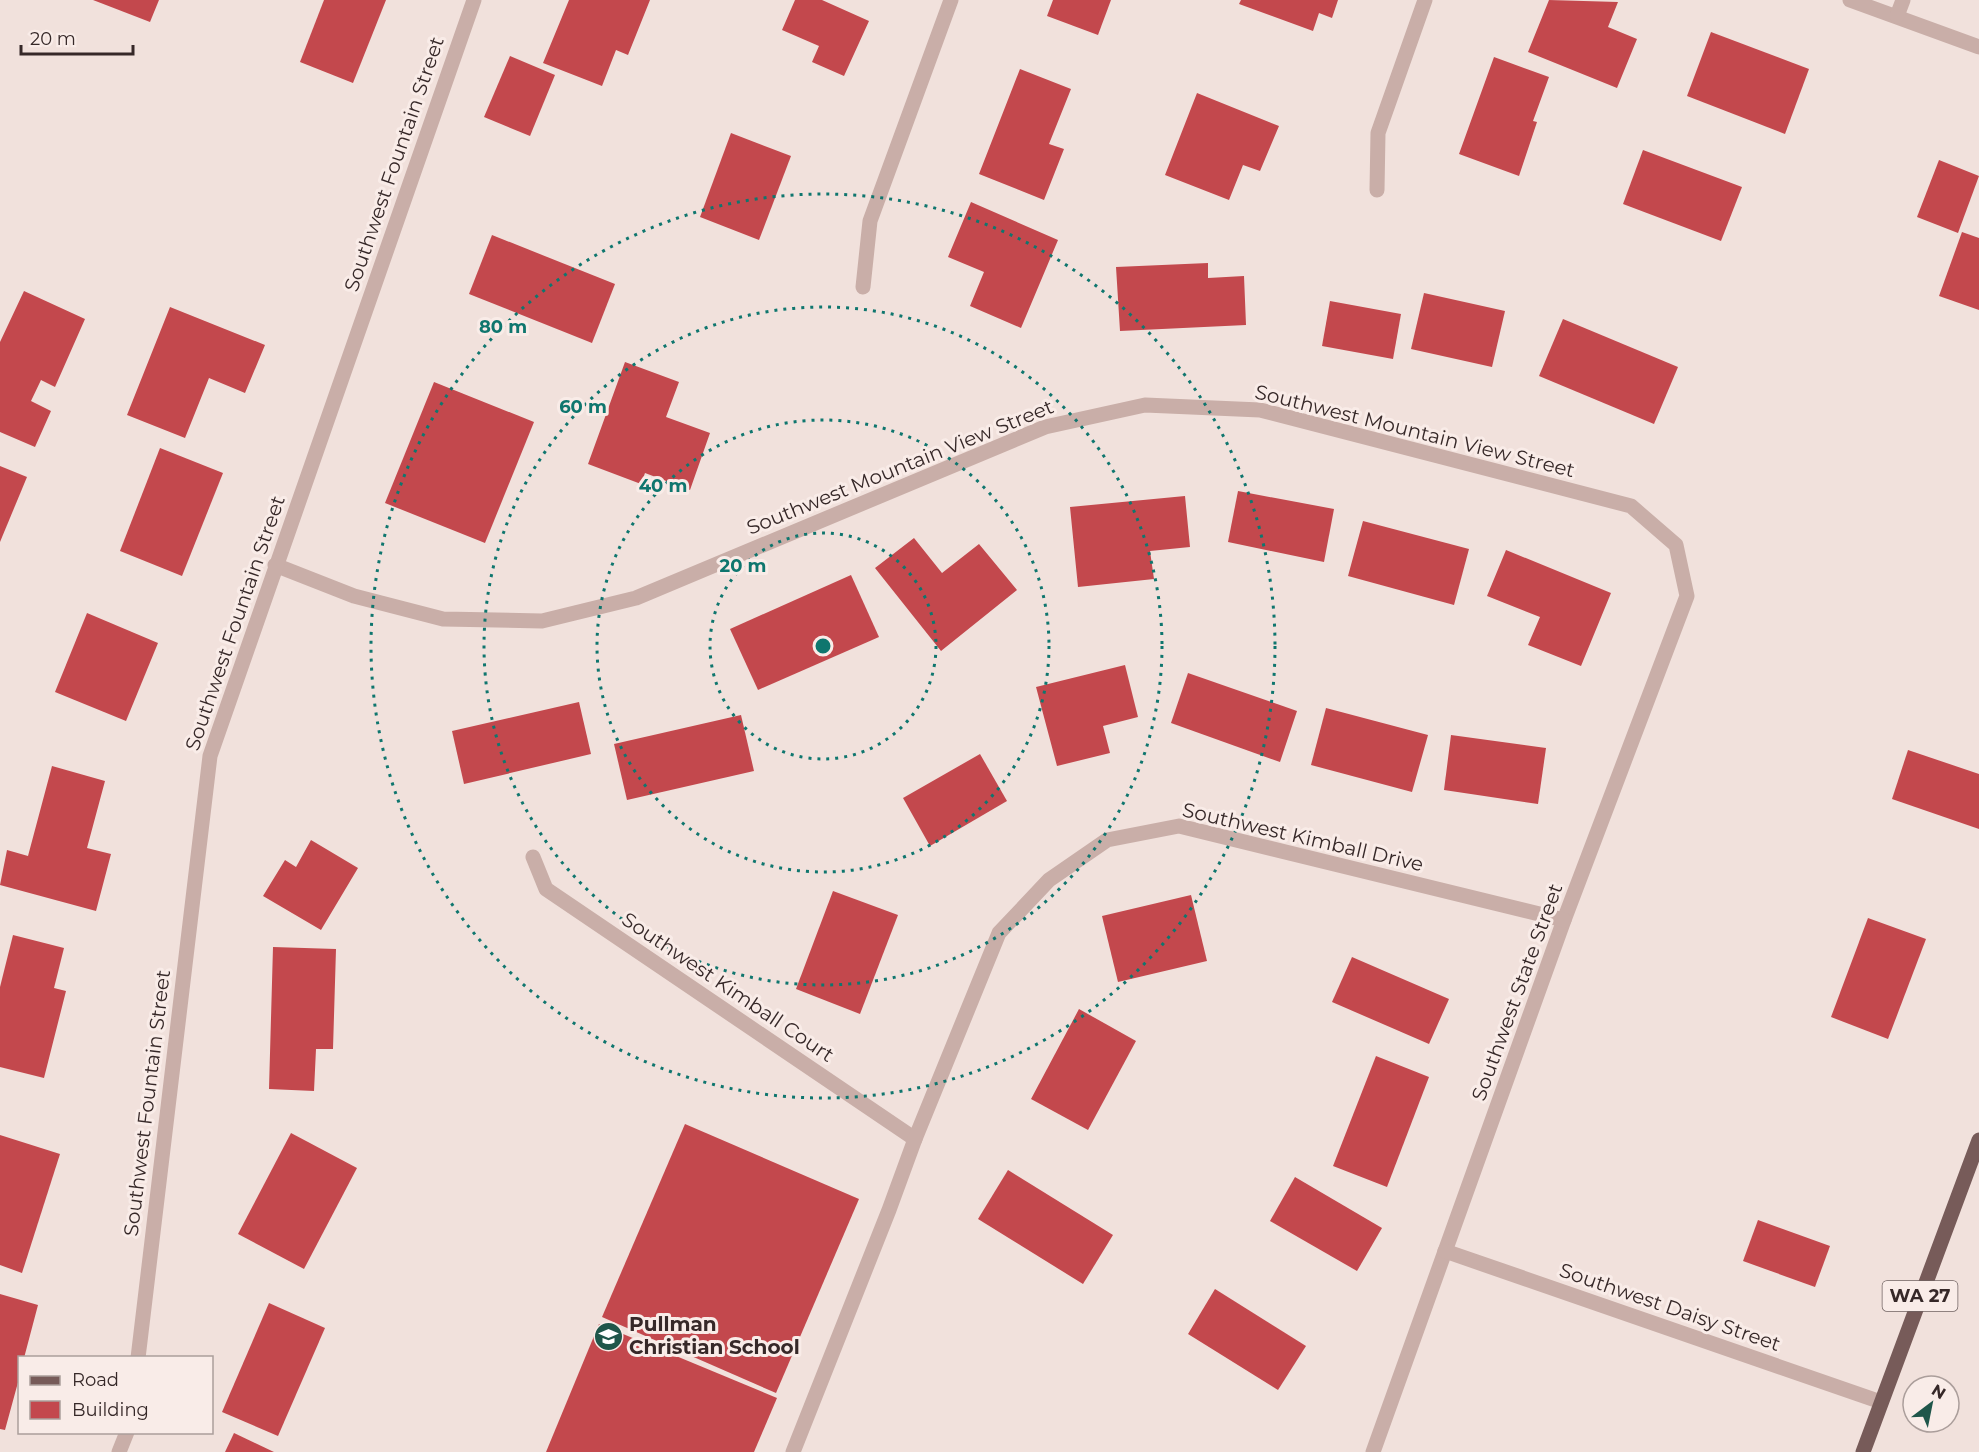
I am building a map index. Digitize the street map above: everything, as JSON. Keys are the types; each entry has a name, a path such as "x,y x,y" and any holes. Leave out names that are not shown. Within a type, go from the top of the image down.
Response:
{"main road":[{"name":"WA 27","path":"1863,1452 1979,1140"}],"street":[{"name":"Southwest Fountain Street","path":"138,1356 210,756 474,0"},
{"path":"863,287 870,221 951,0"},
{"path":"1377,190 1378,133 1425,0"},
{"path":"1850,0 1979,47"},
{"path":"1897,16 1903,0"},
{"name":"Southwest Mountain View Street","path":"275,565 354,596 443,619 542,621 636,598 1046,427 1145,405 1260,410 1631,506 1676,545"},
{"name":"Southwest State Street","path":"1373,1452 1564,920 1686,596 1676,545"},
{"name":"Southwest Kimball Drive","path":"793,1452 915,1139 999,933 1049,880 1107,840 1179,826 1564,920"},
{"name":"Southwest Kimball Court","path":"533,857 546,889 915,1139"},
{"name":"Southwest Daisy Street","path":"1445,1251 1881,1402"},
{"path":"119,1452 126,1434"}],"building":[{"path":"93,0 159,0 150,22"},
{"path":"324,0 386,0 353,83 300,62"},
{"path":"569,0 650,0 628,55 616,50 602,86 543,63"},
{"path":"795,0 822,0 869,21 844,76 812,62 819,46 782,30"},
{"path":"1053,0 1111,0 1098,35 1047,16"},
{"path":"1241,0 1338,0 1332,18 1319,13 1313,31 1239,4"},
{"path":"1549,0 1618,2 1608,27 1637,39 1617,88 1528,52"},
{"path":"1711,32 1809,69 1785,134 1687,96"},
{"path":"510,56 555,75 530,136 484,117"},
{"path":"1494,57 1549,77 1533,121 1537,122 1519,176 1459,154"},
{"path":"1020,69 1071,89 1049,144 1064,149 1044,200 979,174"},
{"path":"1197,93 1279,126 1260,171 1243,165 1229,200 1165,175"},
{"path":"731,133 791,156 759,240 700,217"},
{"path":"1643,150 1742,187 1721,241 1623,204"},
{"path":"1939,160 1979,176 1958,233 1917,217"},
{"path":"971,202 1058,240 1021,328 970,306 984,272 948,257"},
{"path":"1962,232 1979,238 1979,310 1939,296"},
{"path":"492,235 615,284 592,343 469,294"},
{"path":"1208,263 1208,278 1244,276 1246,325 1120,331 1116,267"},
{"path":"24,291 85,319 55,387 41,380 31,401 51,411 35,447 0,432 0,342"},
{"path":"1424,293 1505,311 1492,367 1411,349"},
{"path":"1330,301 1401,314 1393,359 1322,346"},
{"path":"170,307 265,345 245,393 209,378 185,438 127,415"},
{"path":"1563,319 1678,367 1654,424 1539,376"},
{"path":"625,362 679,382 666,417 710,433 690,490 645,473 641,484 588,464"},
{"path":"434,382 534,422 485,543 385,503"},
{"path":"160,448 223,473 182,576 120,551"},
{"path":"0,466 27,477 0,542"},
{"path":"1238,491 1334,509 1324,562 1228,542"},
{"path":"1185,496 1190,547 1150,551 1154,579 1078,587 1070,507"},
{"path":"1363,521 1469,549 1454,605 1348,576"},
{"path":"914,538 942,573 979,544 1017,590 941,651 875,568"},
{"path":"1506,550 1611,593 1581,666 1528,645 1540,617 1487,596"},
{"path":"851,575 879,637 758,690 730,629"},
{"path":"87,613 158,643 126,721 55,692"},
{"path":"1125,665 1138,717 1103,726 1110,753 1057,766 1036,687"},
{"path":"1188,673 1297,711 1280,762 1171,723"},
{"path":"579,702 591,754 464,784 452,731"},
{"path":"1326,708 1428,735 1412,792 1311,765"},
{"path":"741,715 754,771 627,800 614,744"},
{"path":"1451,735 1546,748 1538,804 1444,790"},
{"path":"1908,750 1979,774 1979,829 1892,799"},
{"path":"980,754 1007,801 930,846 903,798"},
{"path":"52,766 105,781 87,848 111,854 96,911 0,885 7,850 28,856"},
{"path":"311,840 358,868 321,930 263,896 285,860 296,867"},
{"path":"833,891 898,915 860,1014 796,989"},
{"path":"1191,895 1207,961 1118,982 1102,916"},
{"path":"1868,918 1926,939 1888,1039 1831,1017"},
{"path":"13,935 64,948 54,988 66,991 44,1078 0,1067 0,987"},
{"path":"273,947 336,949 333,1049 316,1049 314,1091 269,1089"},
{"path":"1352,957 1449,999 1429,1044 1332,1002"},
{"path":"1079,1009 1136,1041 1088,1130 1031,1099"},
{"path":"1376,1056 1429,1077 1387,1187 1333,1166"},
{"path":"685,1124 859,1199 776,1393 602,1317"},
{"path":"291,1133 357,1168 304,1269 238,1234"},
{"path":"0,1135 60,1154 22,1273 0,1265"},
{"path":"1008,1170 1113,1235 1083,1284 978,1219"},
{"path":"1295,1177 1382,1228 1357,1271 1270,1221"},
{"path":"1758,1220 1830,1246 1815,1287 1743,1261"},
{"path":"1215,1289 1306,1346 1278,1390 1188,1334"},
{"path":"0,1294 38,1305 25,1356 18,1356 18,1382 5,1430 0,1429"},
{"path":"269,1303 325,1328 278,1436 222,1412"},
{"path":"599,1324 777,1398 754,1452 546,1452"},
{"path":"234,1433 274,1452 225,1452"}],"place":[{"name":"Pullman Christian School","path":"608,1336"}]}
